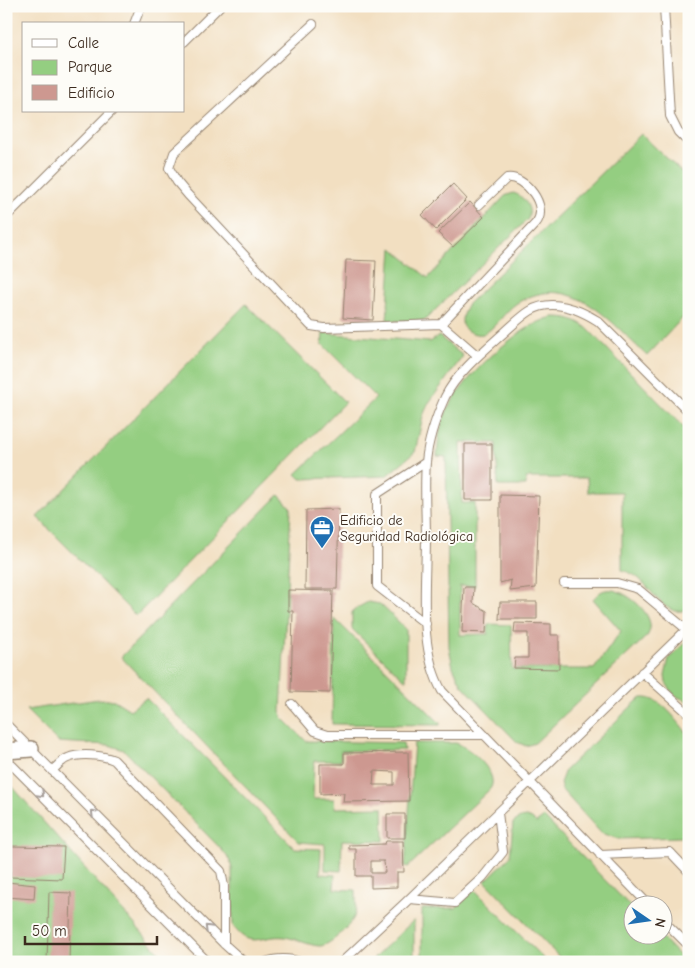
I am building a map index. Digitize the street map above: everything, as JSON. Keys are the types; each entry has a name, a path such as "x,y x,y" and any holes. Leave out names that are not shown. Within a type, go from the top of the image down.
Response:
{"street":[{"path":"6,751 31,749"}],"lane":[{"path":"135,22 142,6"},
{"path":"185,41 220,6"},
{"path":"664,6 670,116 678,132 689,143"},
{"path":"313,24 174,154 169,168 177,182 188,195 311,326 324,328 441,324 478,356"},
{"path":"6,217 112,112"},
{"path":"441,324 536,223 541,213 541,207 536,197 521,182 512,178 507,178 480,204"},
{"path":"640,896 442,692 437,683 430,658 426,624 426,462 437,415 446,394 478,356 532,310 546,306 556,305 583,311 598,321 689,412"},
{"path":"426,462 377,494 377,586 426,624"},
{"path":"342,962 687,628 638,589 617,583 564,583"},
{"path":"642,672 689,714"},
{"path":"292,704 315,730 322,734 484,735"},
{"path":"6,724 244,962"},
{"path":"52,770 66,758 84,756 108,757 121,767 221,871 224,886 224,944"},
{"path":"6,759 10,767 208,962"},
{"path":"409,899 455,903 483,876 503,852 498,813"},
{"path":"600,855 670,852 689,872"},
{"path":"672,928 689,946"},
{"path":"266,962 292,959 300,962"}],"green space":[{"path":"641,134 689,179 689,311 647,356 605,316 589,304 573,296 555,293 537,294 517,303 491,329 483,334 467,331 462,321 467,305"},
{"path":"513,193 520,196 528,206 528,219 426,319 421,321 387,321 392,248 428,278 505,196"},
{"path":"246,304 345,402 136,616 37,517"},
{"path":"553,317 571,319 587,328 689,433 689,608 681,611 667,607 637,577 622,570 622,492 588,492 587,478 526,478 526,486 498,486 496,443 461,442 462,503 475,503 475,586 460,586 460,635 488,634 488,624 511,625 512,669 594,669 621,631 593,599 599,593 612,590 626,595 639,605 650,624 648,635 535,743 526,746 517,742 462,685 453,667 449,647 446,457 437,456 444,417 461,388 506,343 539,322"},
{"path":"323,333 430,342 439,336 463,356 428,404 423,416 415,452 386,476 301,479 296,474 376,398 322,344"},
{"path":"279,495 291,508 282,717 306,741 403,743 404,750 341,751 341,761 314,761 313,799 334,799 335,808 383,807 384,841 342,840 341,871 325,870 325,844 299,842 121,657"},
{"path":"368,602 380,604 406,629 406,681 352,629 352,612"},
{"path":"334,618 440,723 440,725 332,724"},
{"path":"689,639 689,702 674,695 666,683 665,676 669,658"},
{"path":"146,698 295,848 321,849 320,874 335,875 334,889 356,890 354,917 333,940 319,946 285,937 251,940 239,934 233,926 232,868 229,859 222,850 124,750 109,745 58,742 26,710 99,699 114,700 130,710"},
{"path":"642,698 649,698 662,705 689,735 689,777 685,780 689,784 689,845 681,837 618,839 601,833 562,790 560,783 565,770"},
{"path":"414,743 456,743 462,746 475,755 488,769 492,783 490,789 408,867 405,866"},
{"path":"6,784 11,785 168,962 6,962"},
{"path":"526,817 536,823 544,817 622,898 622,946 670,946 685,962 564,962 485,881 510,857 513,823 520,818"},
{"path":"474,889 547,962 422,962 422,909 456,908"},
{"path":"414,920 414,962 370,962"}],"building":[{"path":"453,184 467,199 436,230 422,215"},
{"path":"470,202 484,217 453,247 438,233"},
{"path":"346,260 376,261 373,320 343,318"},
{"path":"465,444 492,444 492,500 465,500"},
{"path":"500,495 539,496 536,588 510,591 511,580 500,583"},
{"path":"339,509 337,589 305,589 306,510"},
{"path":"464,587 474,587 473,603 487,611 486,633 462,632"},
{"path":"288,590 333,591 330,693 291,692 293,611 288,611"},
{"path":"500,602 537,602 537,619 499,619"},
{"path":"515,623 551,624 551,635 559,635 559,669 514,668 515,658 528,658 528,633 514,633"},
{"path":"408,752 409,801 343,802 344,793 320,794 320,764 344,764 344,753","holes":["374,771 394,772 394,785 373,785"]},
{"path":"387,814 405,814 405,838 387,838"},
{"path":"386,841 403,841 404,872 397,872 397,887 371,888 371,876 356,876 356,849 349,849 349,845 385,844","holes":["371,861 384,861 385,873 371,873"]},
{"path":"11,846 64,847 62,879 10,877"},
{"path":"7,882 35,885 34,899 6,897"},
{"path":"49,892 71,893 69,962 47,962"}],"place":[{"name":"Edificio de Seguridad Radiológica","path":"322,549"}]}
